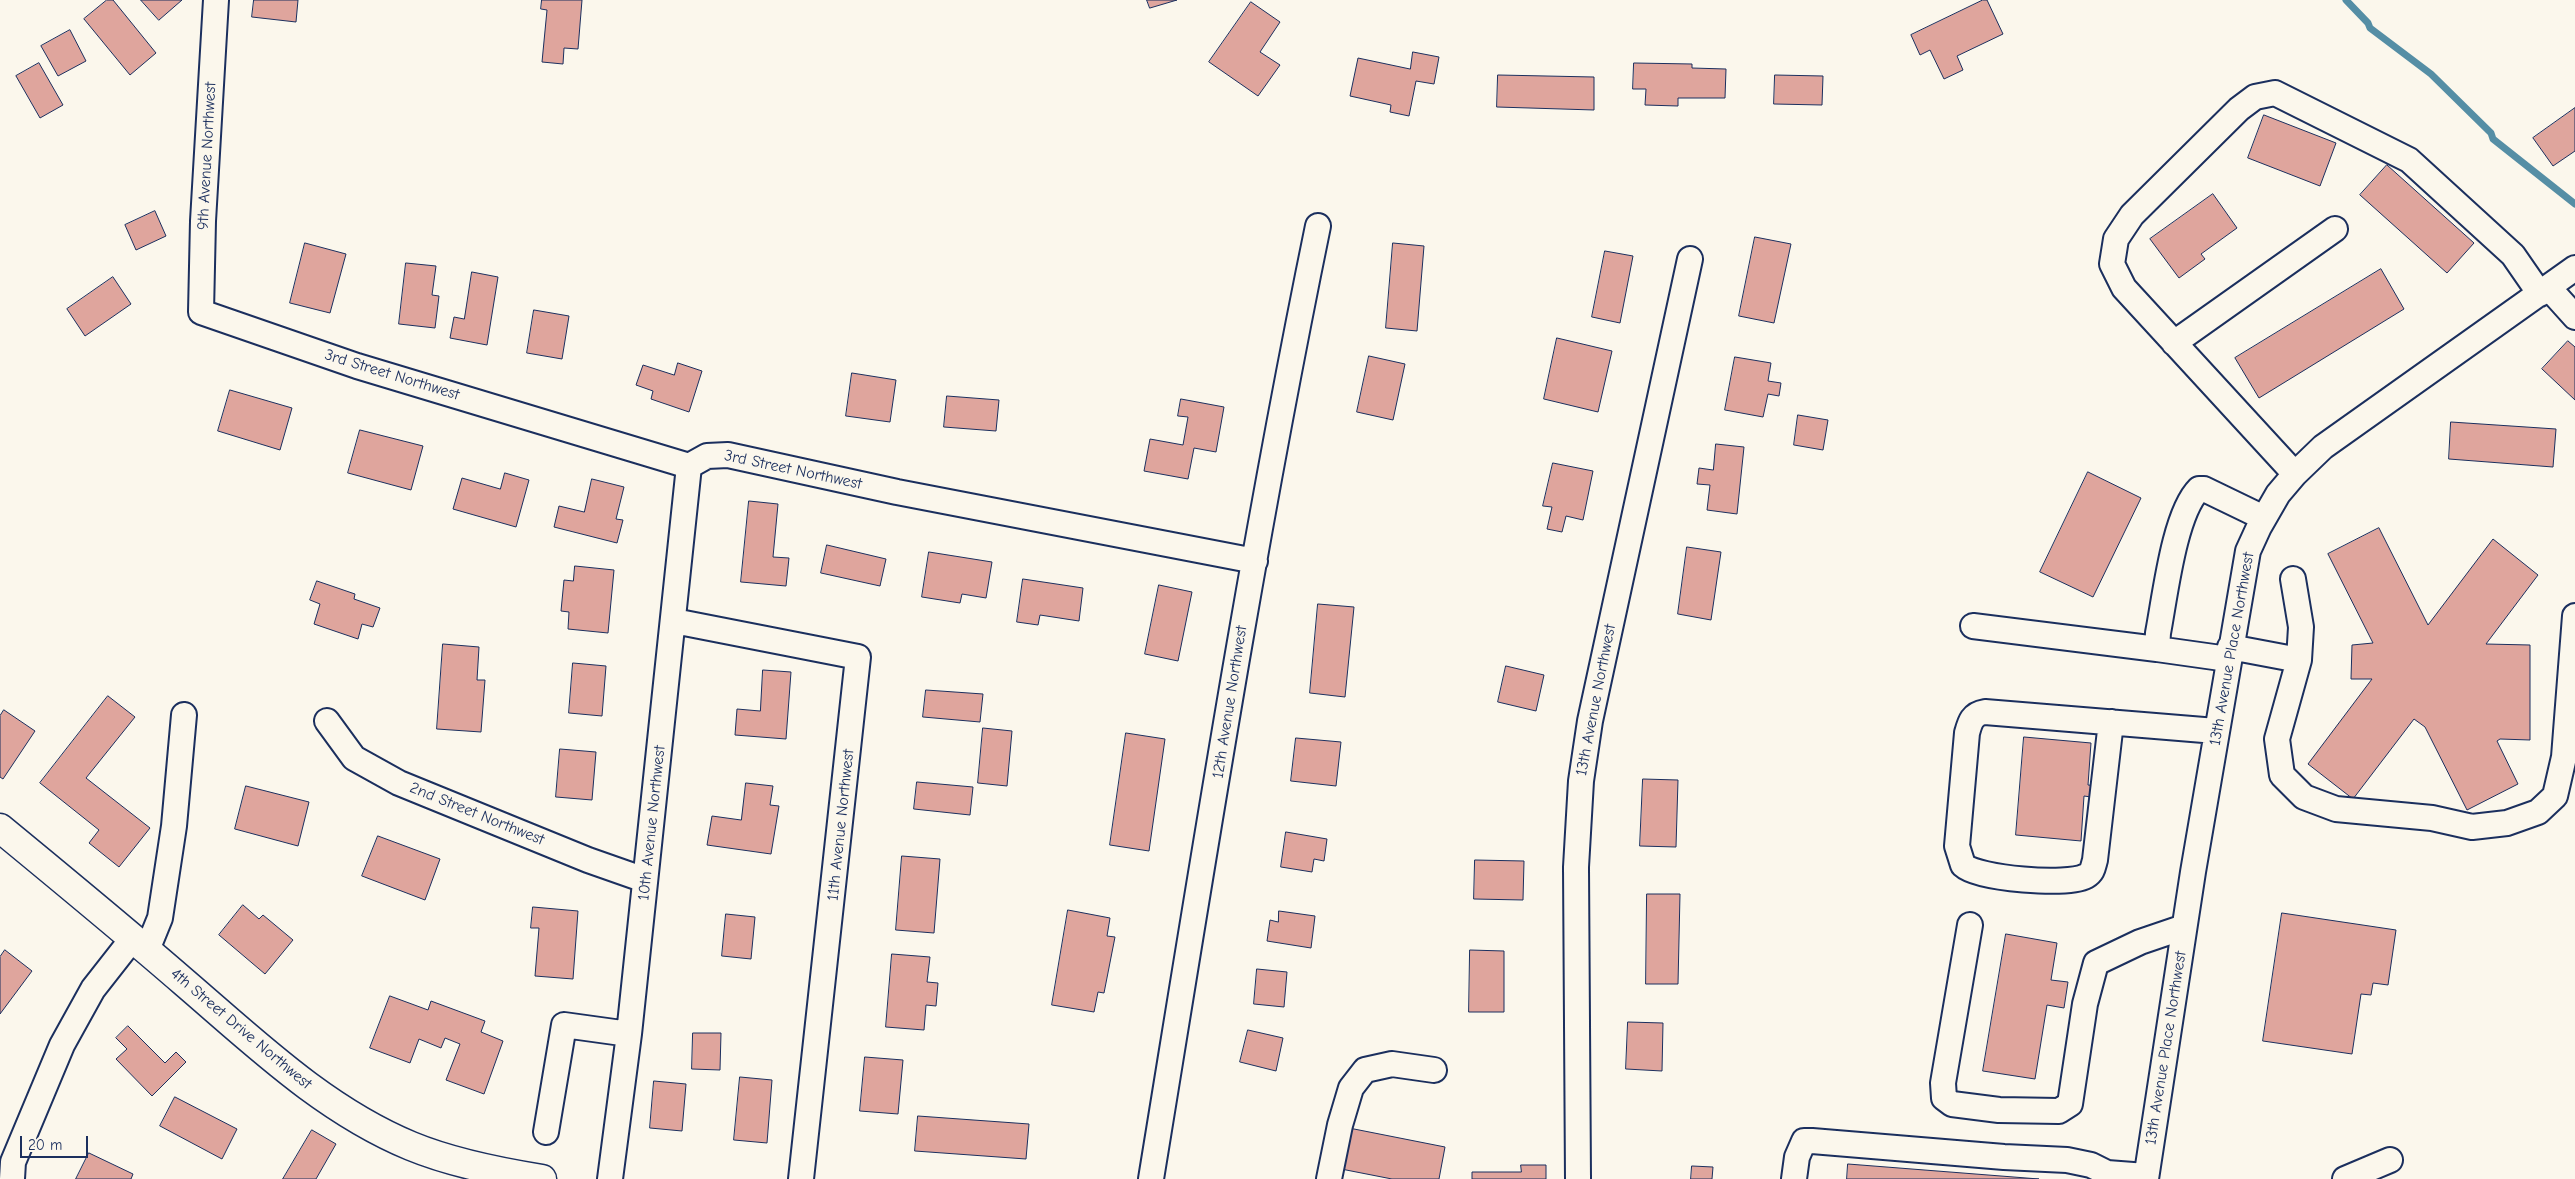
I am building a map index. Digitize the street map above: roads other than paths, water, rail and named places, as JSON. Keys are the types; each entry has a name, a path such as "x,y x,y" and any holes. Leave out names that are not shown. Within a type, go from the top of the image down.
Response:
{"main road":[{"name":"4th Street Drive Northwest","path":"0,828 140,944 296,1078 345,1112 412,1146 495,1171 542,1179"}],"street":[{"name":"9th Avenue Northwest","path":"201,312 203,220 216,0"},
{"path":"2295,474 2124,288 2112,264 2116,239 2132,216 2239,109 2255,97 2275,93 2409,160 2513,255 2544,291 2575,317"},
{"name":"12th Avenue Northwest","path":"1151,1179 1288,369 1318,226"},
{"path":"2174,343 2335,229"},
{"name":"13th Avenue Northwest","path":"1578,1179 1576,867 1581,781 1590,721 1690,259"},
{"name":"13th Avenue Place Northwest","path":"2146,1178 2184,927 2248,550 2278,494 2295,474 2323,447 2575,268"},
{"name":"3rd Street Northwest","path":"201,312 358,366 689,466 707,456 728,455 897,492 1255,561"},
{"name":"10th Avenue Northwest","path":"610,1179 629,1034 689,466"},
{"path":"2157,649 2158,633 2183,514 2193,495 2199,490 2204,490 2264,518"},
{"path":"2293,579 2301,627 2299,660 2277,738 2282,775 2304,797 2336,809 2432,818 2472,827 2507,823 2538,812 2555,796 2564,757 2575,616"},
{"name":"11th Avenue Northwest","path":"674,621 858,657 802,1179"},
{"path":"1973,626 2157,649 2229,653 2299,660"},
{"path":"2111,722 2096,860 2092,872 2084,877 2061,880 2008,878 1977,873 1963,865 1957,846 1967,733 1971,718 1978,713 1985,712 2111,722 2216,731"},
{"path":"12,1179 13,1162 62,1045 93,989 140,944 160,918 174,826 184,715"},
{"name":"2nd Street Northwest","path":"327,721 354,758 399,782 588,860 645,880"},
{"path":"1970,925 1943,1083 1944,1098 1952,1104 1999,1110 2059,1110 2070,1104 2084,1004 2096,963 2140,942 2184,927"},
{"path":"546,1132 564,1025 629,1034"},
{"path":"1330,1179 1340,1125 1351,1088 1365,1070 1392,1064 1434,1070"},
{"path":"1794,1179 1797,1157 1804,1141 2067,1160 2091,1165 2105,1176 2146,1178"},
{"path":"2345,1179 2390,1160"}],"waterway":[{"path":"2346,0 2368,23 2370,28 2431,74 2491,133 2493,139 2575,204"}]}
